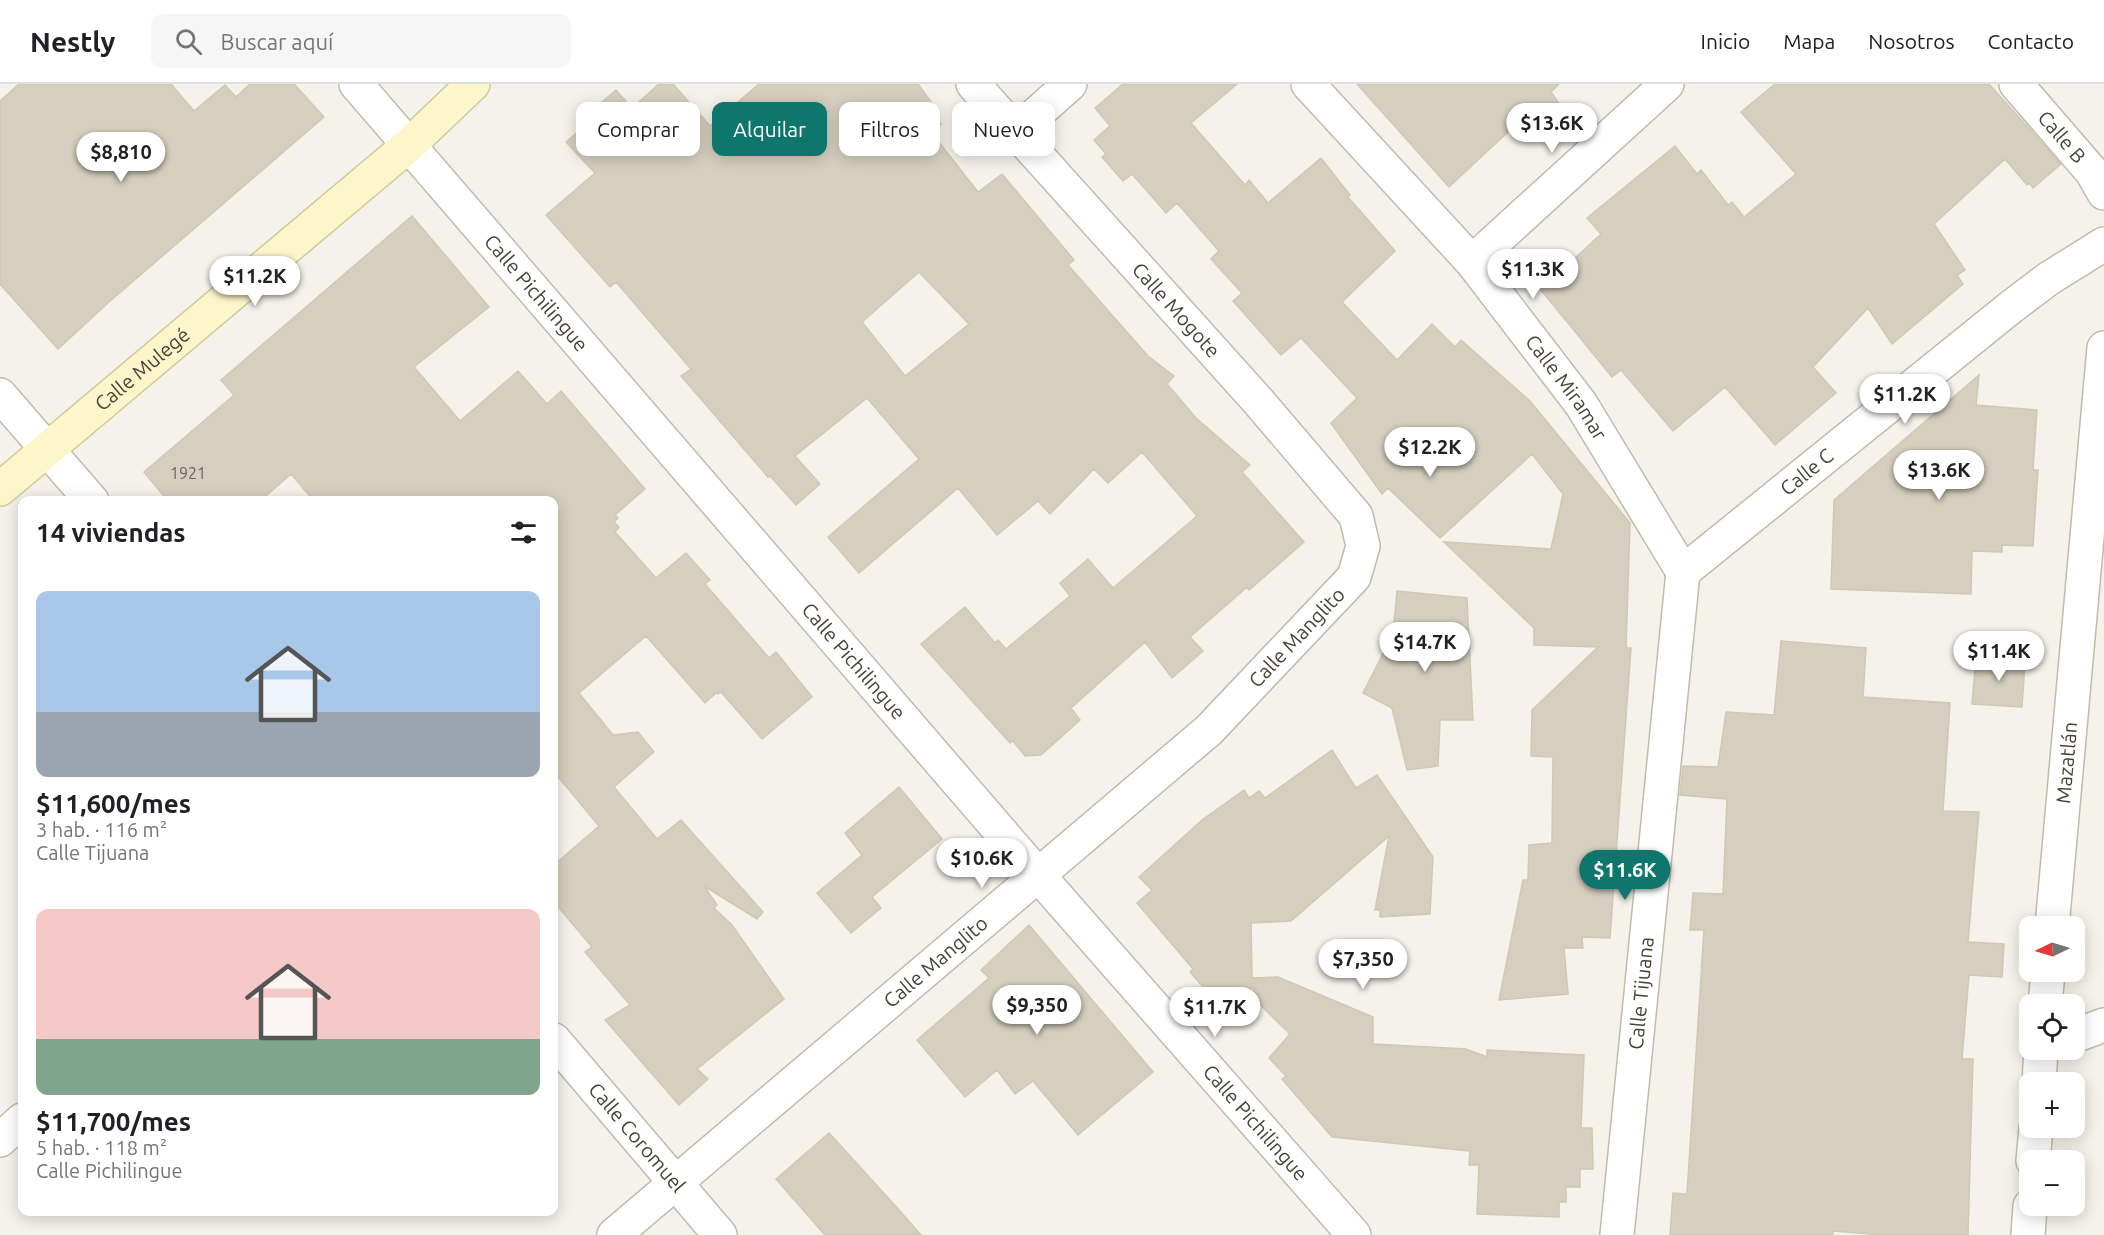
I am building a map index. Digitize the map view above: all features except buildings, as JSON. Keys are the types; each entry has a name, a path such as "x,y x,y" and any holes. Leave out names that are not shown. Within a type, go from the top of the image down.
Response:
{"street":[{"name":"Calle Pichilingue","path":"356,84 1038,875 1354,1235"},
{"name":"Calle Mulegé","path":"0,489 409,146 473,84"},
{"name":"Calle Mogote","path":"973,84 989,102"},
{"path":"1050,102 1070,84"},
{"name":"Calle Miramar","path":"1308,84 1472,262 1581,405 1683,572"},
{"path":"1472,262 1667,84"},
{"name":"Calle B","path":"2016,84 2092,172 2104,194"},
{"name":"Calle Mogote","path":"1038,156 1258,401 1356,516 1363,546"},
{"name":"Calle C","path":"1683,572 2011,307 2048,279 2104,244"},
{"name":"Mazatlán","path":"2053,916 2104,348"},
{"path":"0,395 88,496"},
{"name":"Calle Manglito","path":"615,1235 1209,730 1354,577 1363,546"},
{"name":"Calle Tijuana","path":"1617,1235 1683,572"},
{"path":"2085,1032 2104,1025"},
{"name":"Calle Coromuel","path":"558,1045 720,1235"},
{"path":"0,1140 18,1124"},
{"path":"2028,1235 2029,1216"}]}
